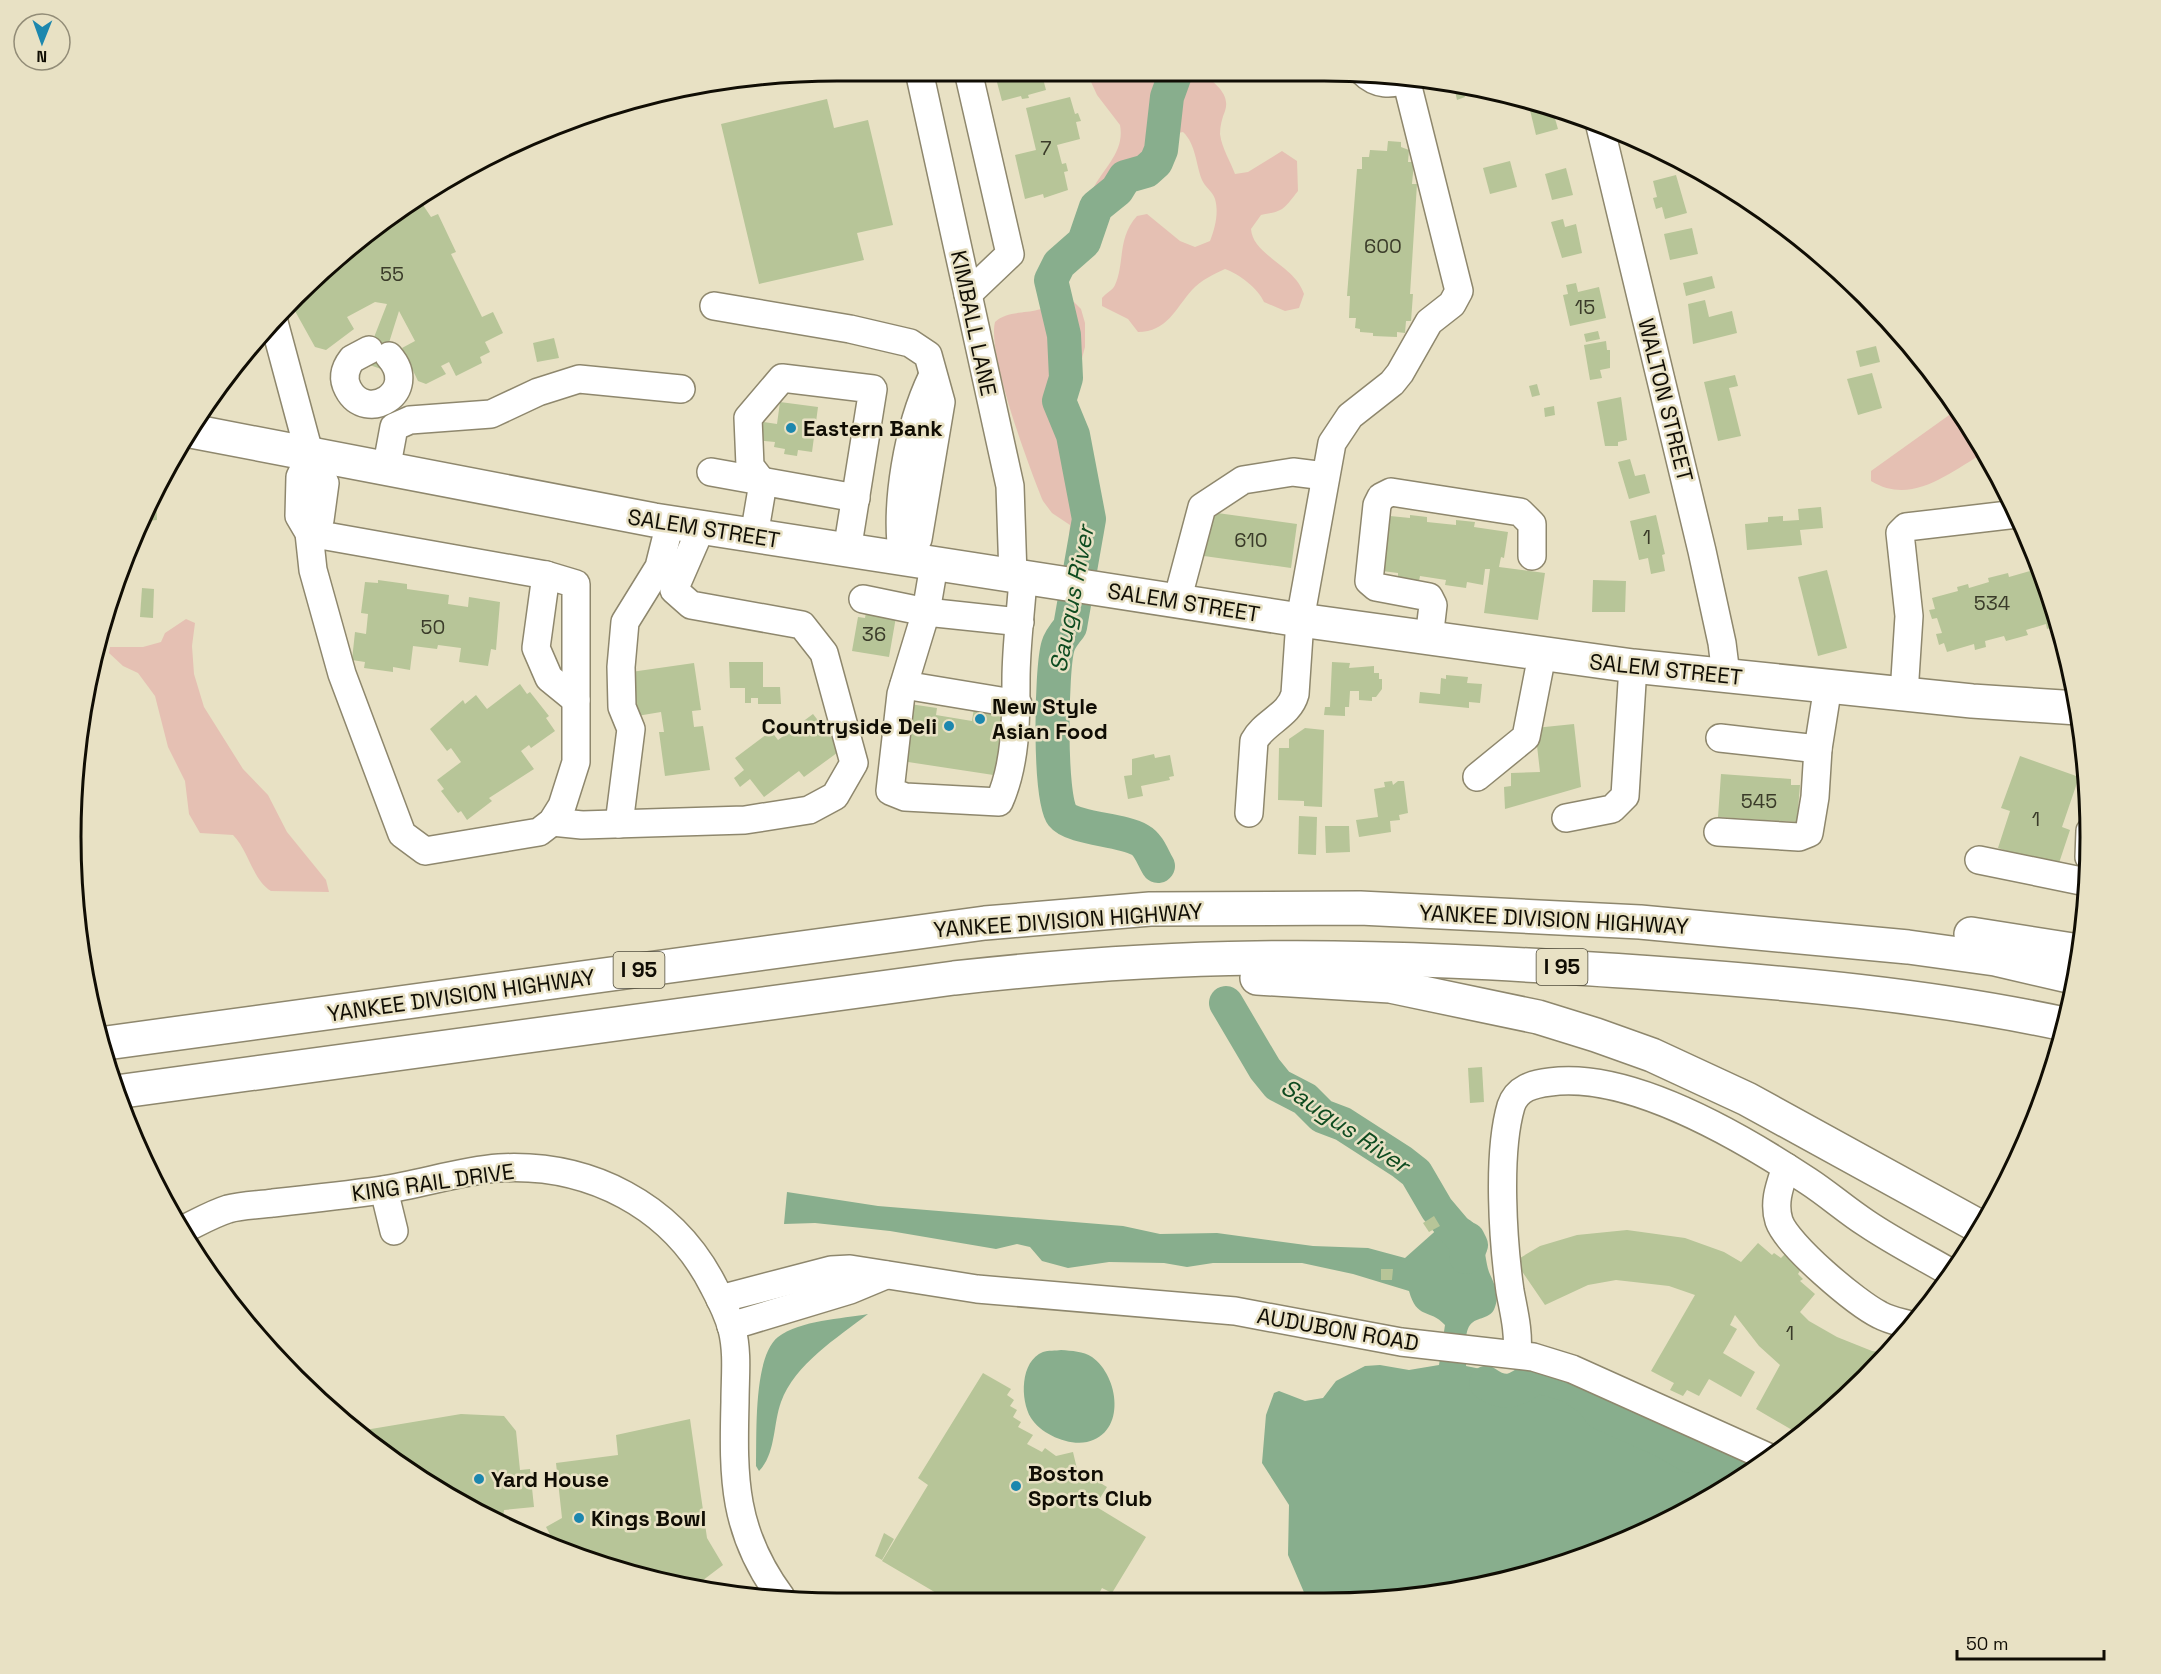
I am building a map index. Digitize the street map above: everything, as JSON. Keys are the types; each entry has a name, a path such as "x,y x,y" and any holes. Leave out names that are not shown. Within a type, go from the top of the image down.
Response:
{"main road":[{"name":"SALEM STREET","path":"198,433 310,456 686,525 918,563 1429,639 1633,666 1904,694 2068,707"},
{"name":"YANKEE DIVISION HIGHWAY","path":"110,1043 985,923 1150,909 1360,908 1640,922 1908,947 1995,959 2067,976"},
{"path":"1640,922 1928,930 2040,943 2071,949"},
{"name":"YANKEE DIVISION HIGHWAY","path":"125,1091 954,978 1057,967 1255,957 1421,959 1569,967 1862,992 2007,1012 2056,1022"},
{"path":"1057,967 1390,986 1538,1017 1652,1055 1700,1076 1747,1099 1974,1224"}],"street":[{"name":"KIMBALL LANE","path":"904,685 890,791 905,797 999,802 1008,783 1018,704 1016,680 1020,622 1030,579 921,81"},
{"path":"968,294 1010,254 970,81"},
{"path":"1249,813 1254,741 1258,734 1292,705 1295,694 1300,620 1324,476 1332,443 1342,426 1360,407 1392,383 1407,365 1429,322 1452,304 1459,291 1409,86"},
{"name":"WALTON STREET","path":"1602,135 1702,550 1722,643 1726,675"},
{"path":"714,306 850,329 910,343 928,355 932,377 941,402 918,539 918,563 926,612 904,685 1018,704"},
{"path":"276,331 310,456 300,477 299,516 309,533 313,570 342,674 402,834 425,852 539,832 552,822 562,806 576,762 576,584 546,575 309,533"},
{"path":"379,353 397,364 400,381 397,390 389,399 375,404 366,404 350,393 346,385 347,366 352,358 379,353"},
{"path":"754,536 763,483 750,466 748,418 782,378 873,389 847,551"},
{"path":"386,470 394,427 410,420 491,414 538,392 579,379 681,389"},
{"path":"389,399 401,424"},
{"path":"711,472 856,498"},
{"path":"1177,601 1202,507 1243,480 1293,472 1324,476"},
{"path":"1429,639 1433,607 1430,597 1376,586 1369,581 1377,505 1383,495 1391,492 1520,512 1530,520 1533,528 1532,556"},
{"path":"1904,694 1909,616 1899,540 1901,531 1909,526 2007,515"},
{"path":"552,822 620,824 745,820 809,810 835,796 854,763 824,652 802,625 691,605 674,590 686,525"},
{"path":"620,824 631,729 622,707 621,667 625,622 686,525"},
{"path":"546,575 536,648 549,678 576,700"},
{"path":"863,599 926,612 1020,622"},
{"path":"1477,777 1526,737 1542,655"},
{"path":"1566,818 1612,809 1625,796 1633,666"},
{"path":"1718,832 1801,837 1807,835 1811,829 1818,749 1828,686"},
{"path":"1720,738 1818,749"},
{"path":"1979,860 2078,880"},
{"path":"1516,1354 1518,1323 1510,1292 1504,1168 1511,1106 1524,1089 1534,1084 1559,1080 1613,1086 1694,1117 1786,1167 1869,1225 1944,1269"},
{"path":"1786,1167 1777,1196 1778,1216 1783,1230 1827,1275 1865,1306 1880,1315 1903,1323"},
{"name":"KING RAIL DRIVE","path":"189,1227 228,1209 384,1190 466,1172 499,1168 551,1169 594,1179 640,1203 667,1224 690,1249 720,1299 731,1326 735,1352 734,1427 737,1502 749,1542 777,1590"},
{"path":"384,1190 394,1231"},
{"name":"AUDUBON ROAD","path":"720,1299 831,1270 866,1271 1057,1297 1236,1311 1401,1342 1516,1354 1572,1369 1761,1454"},
{"name":"AUDUBON ROAD","path":"731,1326 850,1290 886,1275"}],"shaded area":[{"path":"1091,81 1212,81 1226,99 1220,134 1224,150 1235,174 1248,172 1282,151 1297,161 1298,191 1283,209 1261,215 1251,229 1253,238 1259,246 1299,284 1304,294 1299,308 1285,311 1264,302 1248,282 1225,269 1199,283 1170,318 1148,331 1138,332 1128,319 1102,306 1102,298 1115,285 1124,242 1137,216 1147,214 1180,241 1195,247 1210,241 1217,210 1214,196 1202,180 1191,142 1183,132 1173,134 1146,184 1103,205 1093,197 1093,189 1117,151 1121,135 1120,125 1097,95"},
{"path":"1054,298 1074,302 1081,309 1085,323 1085,347 1076,381 1079,440 1094,487 1097,510 1104,523 1103,537 1069,536 1070,525 1052,513 1043,501 1011,411 997,359 994,337 995,322 1009,314 1035,311 1049,304"},
{"path":"1951,414 1978,457 1929,484 1901,490 1886,488 1871,481 1871,471"},
{"path":"186,619 195,623 192,646 194,674 204,707 243,769 268,795 287,832 326,880 329,892 271,891 259,879 233,835 200,833 189,814 185,781 168,747 155,696 138,673 123,666 109,653 110,647 143,647 161,642 165,633"},
{"path":"787,1192 878,1206 1123,1226 1160,1234 1217,1233 1313,1246 1368,1248 1405,1258 1441,1226 1463,1217 1476,1226 1480,1232 1497,1297 1493,1311 1473,1322 1468,1329 1466,1366 1481,1369 1492,1378 1510,1376 1586,1397 1627,1419 1646,1424 1702,1458 1735,1472 1658,1515 1613,1535 1567,1553 1520,1567 1423,1587 1304,1593 1288,1555 1289,1505 1262,1463 1266,1415 1274,1393 1279,1391 1305,1401 1323,1398 1336,1381 1365,1366 1380,1365 1409,1370 1439,1365 1445,1325 1420,1310 1412,1300 1409,1291 1353,1274 1302,1263 1213,1263 1187,1267 1164,1263 1109,1262 1068,1268 1042,1261 1030,1247 1017,1244 996,1249 890,1231 815,1223 784,1224"},
{"path":"868,1314 818,1353 787,1388 778,1411 768,1456 759,1471 756,1466 758,1397 764,1361 770,1347 778,1337 798,1327"},
{"path":"1061,1350 1081,1352 1092,1357 1108,1377 1113,1390 1115,1403 1108,1428 1100,1437 1087,1442 1072,1442 1048,1434 1035,1424 1027,1410 1024,1382 1030,1364 1043,1352"}],"building":[{"path":"997,81 1044,81 1046,90 1028,95 1029,98 1022,99 1021,96 1002,101"},
{"path":"1455,93 1464,95 1465,97 1457,100"},
{"path":"1070,97 1075,114 1078,113 1081,121 1076,122 1080,139 1057,145 1062,164 1066,163 1068,171 1064,172 1068,190 1044,198 1043,194 1025,199 1015,155 1036,150 1026,108"},
{"path":"827,99 834,128 868,120 893,225 857,233 864,260 759,284 721,124"},
{"path":"1530,110 1555,117 1558,129 1536,135"},
{"path":"1388,141 1401,142 1401,147 1409,150 1408,162 1414,162 1412,184 1417,184 1410,294 1413,294 1411,321 1406,321 1405,333 1397,332 1397,337 1373,336 1373,333 1360,332 1360,329 1355,328 1356,318 1349,318 1350,296 1347,296 1357,169 1362,169 1362,157 1369,157 1370,150 1387,151"},
{"path":"1510,161 1517,187 1490,194 1483,168"},
{"path":"1566,168 1573,195 1552,200 1545,174"},
{"path":"1676,175 1687,213 1665,219 1662,207 1656,209 1653,198 1657,197 1653,181"},
{"path":"422,205 431,217 438,214 456,252 451,254 482,317 493,312 503,333 485,342 490,352 480,357 482,363 456,376 449,362 441,366 446,374 426,384 418,381 402,348 415,341 399,311 387,349 384,370 364,363 387,304 375,302 347,317 354,329 326,350 315,347 295,310 377,237"},
{"path":"1563,219 1565,227 1576,224 1582,253 1562,258 1551,222"},
{"path":"1692,228 1698,254 1670,260 1664,234"},
{"path":"1712,276 1715,288 1686,296 1683,283"},
{"path":"1576,283 1578,292 1599,287 1606,318 1570,326 1563,295 1568,294 1566,285"},
{"path":"1705,300 1709,317 1732,311 1737,333 1693,344 1688,304"},
{"path":"1598,331 1600,339 1586,342 1584,334"},
{"path":"554,338 559,358 537,362 533,343"},
{"path":"1606,341 1607,350 1610,350 1610,368 1600,370 1602,378 1590,380 1584,345"},
{"path":"1876,346 1880,362 1860,367 1856,351"},
{"path":"1872,373 1882,408 1858,415 1847,379"},
{"path":"1735,375 1738,386 1729,388 1741,436 1718,441 1704,382"},
{"path":"1537,384 1540,395 1532,397 1529,386"},
{"path":"1621,397 1627,440 1618,442 1618,446 1605,446 1597,402"},
{"path":"780,402 818,407 812,452 798,450 797,456 784,454 785,449 774,447 775,442 755,440 757,421 777,424"},
{"path":"1554,406 1555,415 1545,417 1544,408"},
{"path":"1630,459 1635,476 1645,474 1650,493 1629,499 1618,462"},
{"path":"1821,507 1823,528 1800,530 1802,545 1747,550 1745,524 1768,522 1768,517 1783,516 1783,521 1799,520 1798,509"},
{"path":"157,509 157,520 151,521"},
{"path":"1210,512 1297,524 1291,568 1204,556"},
{"path":"1410,515 1427,517 1427,522 1456,525 1456,520 1475,522 1474,527 1508,532 1504,558 1501,557 1499,567 1545,573 1538,620 1484,613 1490,569 1485,569 1483,585 1467,582 1466,588 1445,585 1446,580 1420,576 1419,581 1398,578 1398,573 1382,571 1390,516 1410,518"},
{"path":"1656,515 1665,554 1662,555 1665,571 1651,574 1648,558 1639,560 1630,521"},
{"path":"2028,566 2040,594 2050,628 2047,629 2046,624 2026,630 2028,635 2006,641 2004,636 1985,641 1986,647 1975,650 1974,644 1947,652 1944,643 1939,645 1936,634 1942,633 1937,618 1932,619 1929,610 1935,609 1932,598 1958,591 1957,587 1968,584 1969,588 1989,582 1988,578 2008,573 2009,577 2030,571"},
{"path":"1827,570 1847,648 1818,656 1798,577"},
{"path":"378,580 407,584 407,589 449,595 448,604 468,607 469,597 500,602 496,650 491,649 488,666 459,662 461,648 438,645 437,649 413,646 410,670 393,667 393,672 364,668 365,662 352,660 355,632 366,634 368,614 361,613 365,582 378,583"},
{"path":"1593,580 1626,581 1625,612 1592,612"},
{"path":"142,588 154,589 153,618 140,617"},
{"path":"866,612 896,617 889,657 852,651 858,617 865,618"},
{"path":"729,662 763,662 763,687 780,687 781,704 758,704 758,698 751,698 751,703 745,703 745,688 730,688"},
{"path":"1332,662 1350,663 1349,668 1374,666 1374,673 1379,673 1379,679 1382,679 1382,689 1376,697 1372,697 1372,701 1359,700 1359,691 1350,691 1349,707 1345,707 1345,716 1324,715 1325,707 1330,707"},
{"path":"694,663 701,710 692,711 694,727 703,726 710,770 665,776 659,732 664,732 661,712 637,716 631,672"},
{"path":"1446,675 1468,677 1467,683 1482,684 1480,703 1469,702 1469,708 1419,703 1420,692 1440,694 1441,678 1446,679"},
{"path":"520,684 527,694 530,692 549,716 546,718 555,731 531,748 529,745 521,751 534,769 489,798 492,801 467,820 461,811 458,813 441,791 444,789 437,780 461,762 451,748 447,751 430,729 463,700 465,704 476,695 487,709"},
{"path":"903,703 937,708 936,715 972,721 974,708 1009,713 1000,776 895,760"},
{"path":"813,714 841,750 804,777 799,771 764,797 750,779 740,787 734,778 744,770 735,758 771,731 778,740"},
{"path":"1574,724 1581,787 1505,809 1504,787 1511,786 1511,773 1540,772 1535,728"},
{"path":"1305,728 1324,730 1322,807 1304,806 1304,801 1278,800 1279,748 1289,748 1289,739"},
{"path":"1154,754 1155,758 1170,755 1174,776 1169,777 1170,780 1141,786 1143,796 1128,799 1124,776 1132,775 1132,759"},
{"path":"2020,756 2077,776 2077,781 2062,827 2070,830 2057,869 1998,848 2010,811 2001,808"},
{"path":"1721,774 1791,779 1791,785 1800,785 1797,822 1718,817"},
{"path":"1392,781 1393,785 1398,781 1404,781 1408,813 1399,815 1400,820 1390,821 1391,832 1359,837 1356,820 1378,817 1374,789 1385,787 1384,782"},
{"path":"1299,816 1317,817 1316,855 1298,854"},
{"path":"1325,826 1349,826 1350,852 1326,853"},
{"path":"1482,1067 1484,1102 1470,1103 1468,1068"},
{"path":"1434,1216 1440,1226 1429,1232 1423,1223"},
{"path":"1627,1230 1685,1238 1724,1252 1741,1262 1758,1243 1772,1255 1774,1253 1781,1258 1785,1254 1801,1269 1798,1274 1803,1279 1800,1281 1815,1294 1800,1312 1809,1321 1837,1337 1877,1352 1859,1372 1792,1430 1756,1409 1780,1365 1759,1346 1735,1315 1730,1325 1737,1329 1723,1353 1755,1372 1741,1397 1709,1379 1699,1396 1687,1390 1683,1396 1670,1390 1674,1383 1651,1371 1695,1295 1669,1286 1616,1280 1588,1285 1545,1305 1515,1261 1540,1246 1577,1235"},
{"path":"1381,1269 1393,1269 1392,1280 1381,1280"},
{"name":"Boston Sports Club","path":"983,1373 1011,1389 1007,1395 1014,1400 1010,1406 1017,1410 1013,1417 1021,1422 1018,1427 1033,1435 1027,1444 1042,1452 1045,1448 1056,1456 1073,1452 1077,1469 1107,1487 1095,1506 1146,1537 1112,1593 1102,1588 1099,1593 936,1593 882,1561 928,1485 918,1478"},
{"path":"461,1414 504,1416 516,1431 520,1470 530,1469 534,1507 504,1510 503,1515 417,1466 368,1429"},
{"path":"690,1419 707,1538 723,1565 703,1580 641,1567 594,1553 551,1536 546,1527 562,1518 556,1463 618,1455 616,1435"},
{"path":"884,1533 894,1539 882,1560 875,1556"}],"waterway":[{"name":"Saugus River","path":"1158,866 1148,848 1140,840 1068,820 1062,815 1058,804 1052,733 1056,659 1059,643 1070,627 1089,519 1073,435 1059,401 1066,378 1064,335 1051,280 1059,264 1084,242 1096,207 1117,190 1125,177 1146,171 1156,162 1161,150 1167,97 1173,81"},
{"name":"Saugus River","path":"1226,1003 1265,1069 1278,1085 1305,1099 1322,1116 1343,1124 1416,1173 1437,1209 1459,1235 1468,1239 1471,1245 1466,1257"},
{"name":"Saugus River","path":"1486,1383 1494,1388 1507,1391 1518,1388 1537,1376 1571,1386 1590,1399 1601,1413 1662,1440 1690,1456 1706,1454 1736,1471"}],"place":[{"name":"Eastern Bank","path":"791,428"},
{"name":"New Style Asian Food","path":"980,719"},
{"name":"Countryside Deli","path":"949,726"},
{"name":"Yard House","path":"479,1479"},
{"name":"Boston Sports Club","path":"1016,1486"},
{"name":"Kings Bowl","path":"579,1518"}]}
